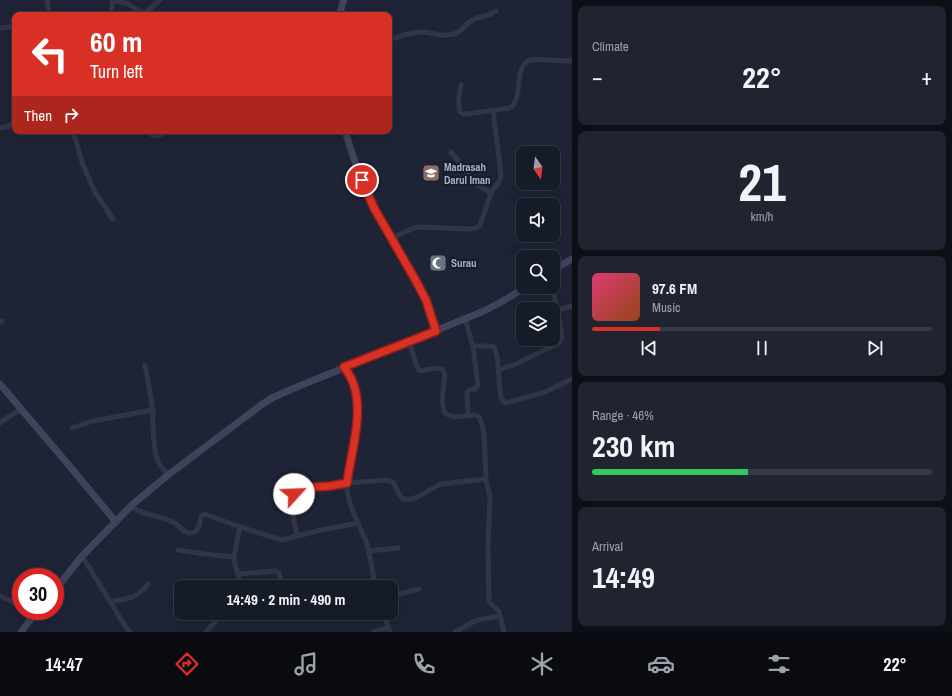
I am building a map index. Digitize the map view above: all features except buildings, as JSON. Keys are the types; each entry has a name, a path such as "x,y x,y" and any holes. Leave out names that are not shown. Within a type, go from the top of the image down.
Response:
{"main road":[{"path":"340,12 342,2"},
{"path":"346,134 356,165 374,208 426,300 436,331"},
{"path":"560,266 572,258"},
{"path":"64,579 82,556 147,492 272,398 344,367 465,319 496,305 516,293"},
{"path":"1,388 22,409 116,522"},
{"path":"21,632 29,620"}],"street":[{"path":"47,0 49,12"},
{"path":"111,12 113,0 128,4 141,12"},
{"path":"146,12 160,0"},
{"path":"392,39 418,32 441,35 454,34 474,19 489,15 496,11"},
{"path":"0,28 12,26"},
{"path":"461,85 458,101 460,112 462,113 468,114 509,108 516,100 520,73 527,62 535,59 572,60"},
{"path":"392,238 419,227 474,229 480,225 491,193 501,177 500,158 493,111"},
{"path":"0,128 12,125"},
{"path":"74,134 83,165 95,192 113,219"},
{"path":"150,134 154,136 162,134"},
{"path":"451,152 476,184 491,193"},
{"path":"560,309 572,306"},
{"path":"465,319 473,346 478,385 475,389 467,392 468,416"},
{"path":"560,322 562,338 560,341"},
{"path":"408,341 418,370 424,371 439,368 444,371 445,375 442,408 446,414 458,417 475,415 478,416 481,421 484,433 486,479 490,501 488,545 489,601 497,609 500,615 504,632"},
{"path":"473,346 489,346 494,347 496,350 501,397 506,403 545,392 572,379"},
{"path":"499,370 516,364 553,346"},
{"path":"145,365 153,410 152,416 156,454 160,464 168,475"},
{"path":"344,367 351,377 358,405 355,435 347,483 347,496 368,551 374,580"},
{"path":"0,423 22,409"},
{"path":"72,428 93,421 153,410"},
{"path":"297,536 293,515 294,494 296,489 299,488 390,480 395,485 400,496 407,500 418,497 441,484 486,479"},
{"path":"131,507 175,523 190,534 197,530 201,516 205,514 278,540 358,523"},
{"path":"239,580 234,557 240,527"},
{"path":"368,551 398,548"},
{"path":"178,550 234,557"},
{"path":"82,556 130,632"},
{"path":"238,574 268,571 277,572 280,573 281,580"},
{"path":"110,602 136,596 148,584"},
{"path":"398,594 420,589"},
{"path":"0,596 12,602"},
{"path":"455,632 472,622 500,615"},
{"path":"206,632 216,620"},
{"path":"373,632 389,630 385,620"}],"place":[{"name":"Madrasah Darul Iman","path":"431,173"},
{"name":"Surau","path":"438,263"}],"route":[{"path":"294,494 296,489 299,488 335,486 347,483 355,435 358,405 351,377 344,367 436,331 426,300 374,208 362,180"}]}
